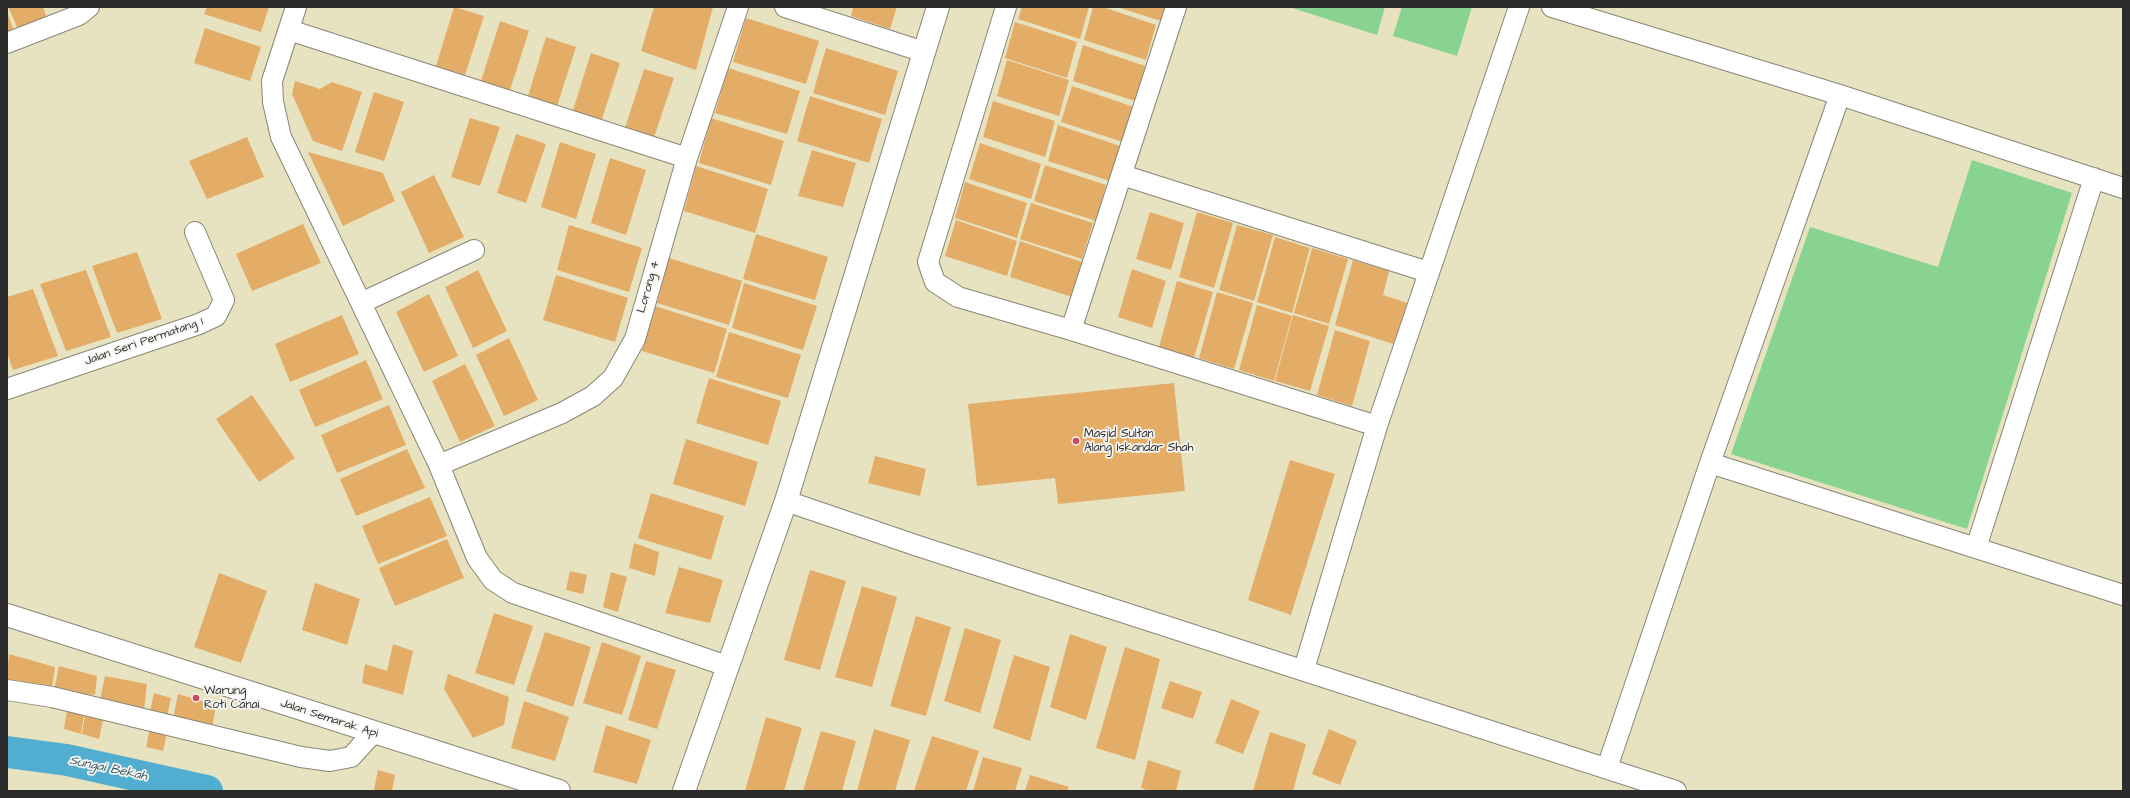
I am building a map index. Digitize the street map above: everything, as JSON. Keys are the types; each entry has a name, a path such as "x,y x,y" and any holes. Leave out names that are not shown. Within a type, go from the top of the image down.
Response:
{"street":[{"path":"7,43 80,15 89,7"},
{"path":"296,7 272,81 276,117 281,137 439,465 477,558 493,580 512,593 727,666"},
{"name":"Lorong 4","path":"439,465 562,413 594,396 613,378 634,339 687,158 738,7"},
{"path":"785,7 924,52"},
{"path":"684,791 786,501 938,7"},
{"path":"1006,7 928,262 935,282 958,298 1071,330 1377,426"},
{"path":"1071,330 1176,7"},
{"path":"1304,670 1377,426 1519,7"},
{"path":"1552,7 1840,95 2123,188"},
{"path":"289,30 687,158"},
{"path":"1607,768 1710,463 1840,95"},
{"path":"1122,176 1428,272"},
{"path":"1976,548 2094,178"},
{"name":"Jalan Seri Permatang 1","path":"7,389 199,324 216,316 224,300 195,232"},
{"path":"361,303 474,250"},
{"path":"1710,463 2123,595"},
{"path":"786,501 918,546 1676,791"},
{"name":"Jalan Semarak Api","path":"7,615 373,733 559,791"},
{"path":"7,690 52,697 301,757 330,761 351,757 373,733"}],"green space":[{"path":"1289,7 1385,7 1377,35"},
{"path":"1402,7 1472,7 1457,56 1393,36"},
{"path":"1972,160 2072,193 1967,529 1731,454 1810,227 1938,267"}],"building":[{"path":"8,7 43,7 47,19 18,29"},
{"path":"207,7 269,7 261,32 204,14"},
{"path":"454,7 484,16 465,75 436,66"},
{"path":"654,7 713,7 696,70 641,51"},
{"path":"853,7 897,7 890,29 851,16"},
{"path":"1022,7 1089,7 1080,39 1018,19"},
{"path":"1093,7 1103,7 1156,25 1146,60 1084,40"},
{"path":"1117,7 1165,7 1161,21"},
{"path":"7,12 14,31 7,34"},
{"path":"746,18 819,41 806,84 733,62"},
{"path":"500,21 529,31 510,90 481,81"},
{"path":"1015,22 1077,42 1067,78 1005,58"},
{"path":"205,28 261,47 250,81 194,63"},
{"path":"546,37 576,47 557,106 528,96"},
{"path":"1083,45 1145,66 1135,101 1073,81"},
{"path":"826,48 898,71 885,115 813,93"},
{"path":"591,53 620,63 601,122 572,113"},
{"path":"1007,60 1069,80 1059,116 997,96"},
{"path":"728,68 800,91 787,134 715,113"},
{"path":"644,69 674,78 654,137 625,128"},
{"path":"295,81 320,89 332,82 362,92 342,151 313,141 292,94"},
{"path":"1072,86 1134,107 1123,142 1061,122"},
{"path":"374,92 404,102 384,161 355,152"},
{"path":"810,96 882,119 869,163 797,141"},
{"path":"993,101 1055,121 1045,157 983,137"},
{"path":"470,118 500,127 480,186 451,177"},
{"path":"711,118 784,141 771,185 699,163"},
{"path":"1058,125 1120,146 1110,181 1048,161"},
{"path":"516,134 546,144 526,203 497,193"},
{"path":"247,137 264,177 207,199 189,161"},
{"path":"560,142 596,154 576,219 541,207"},
{"path":"980,143 1041,164 1031,199 969,179"},
{"path":"812,150 856,163 843,207 798,196"},
{"path":"308,152 383,173 395,201 343,226"},
{"path":"610,158 646,170 626,235 591,223"},
{"path":"1045,165 1106,185 1096,221 1034,201"},
{"path":"696,166 768,189 755,233 684,211"},
{"path":"434,175 464,237 429,253 401,192"},
{"path":"965,182 1027,203 1017,238 955,218"},
{"path":"1031,203 1093,223 1082,259 1020,239"},
{"path":"1150,212 1184,223 1171,270 1136,259"},
{"path":"1197,212 1233,223 1214,288 1179,277"},
{"path":"956,220 1017,241 1007,276 945,256"},
{"path":"303,224 321,263 252,291 236,254"},
{"path":"569,225 642,248 629,292 557,270"},
{"path":"1237,225 1273,235 1254,301 1219,290"},
{"path":"756,234 828,257 815,300 743,279"},
{"path":"1275,237 1310,248 1292,313 1257,302"},
{"path":"1020,241 1082,262 1072,297 1010,277"},
{"path":"1312,248 1348,259 1329,324 1294,313"},
{"path":"137,252 162,319 117,333 92,266"},
{"path":"669,258 742,281 729,325 657,303"},
{"path":"1353,260 1389,271 1383,295 1407,303 1396,345 1335,325"},
{"path":"1132,269 1166,281 1152,328 1118,317"},
{"path":"86,270 111,337 66,351 40,284"},
{"path":"478,270 507,331 473,348 445,287"},
{"path":"556,275 628,298 615,342 543,320"},
{"path":"1177,281 1213,292 1194,358 1159,347"},
{"path":"744,283 817,306 803,350 732,328"},
{"path":"33,289 58,356 13,370 7,353 7,297"},
{"path":"1217,292 1253,303 1234,369 1199,358"},
{"path":"429,294 458,356 424,372 396,312"},
{"path":"1257,305 1292,316 1274,381 1239,370"},
{"path":"655,306 727,329 714,373 642,351"},
{"path":"342,315 359,354 290,382 275,344"},
{"path":"1293,315 1329,326 1310,391 1275,381"},
{"path":"1335,330 1370,341 1352,406 1317,395"},
{"path":"729,332 801,355 788,398 716,377"},
{"path":"509,338 538,400 504,416 476,355"},
{"path":"366,360 383,399 315,427 299,390"},
{"path":"465,364 495,426 460,442 432,381"},
{"path":"709,378 781,401 768,445 696,423"},
{"name":"Masjid Sultan Alang Iskandar Shah","path":"1174,383 1185,491 1058,504 1055,478 977,486 968,404"},
{"path":"252,395 295,458 259,482 216,419"},
{"path":"389,405 406,445 337,473 321,435"},
{"path":"686,439 758,462 745,506 673,484"},
{"path":"407,449 425,488 356,516 340,479"},
{"path":"875,456 926,469 920,496 868,483"},
{"path":"1290,460 1335,474 1291,615 1248,600"},
{"path":"651,493 724,516 711,560 638,538"},
{"path":"430,497 447,536 378,564 362,526"},
{"path":"447,539 464,578 395,606 379,568"},
{"path":"634,543 659,552 655,576 629,568"},
{"path":"679,567 723,580 710,623 665,613"},
{"path":"810,570 846,581 820,670 784,660"},
{"path":"570,571 587,575 583,594 566,590"},
{"path":"611,572 627,577 618,612 603,607"},
{"path":"219,573 267,591 241,663 194,647"},
{"path":"315,583 360,599 347,645 302,630"},
{"path":"862,586 897,597 872,687 835,677"},
{"path":"494,613 533,626 514,685 475,673"},
{"path":"916,616 951,627 926,716 890,706"},
{"path":"965,628 1001,640 980,713 944,701"},
{"path":"545,632 591,647 573,707 526,691"},
{"path":"1070,634 1107,647 1086,720 1050,707"},
{"path":"602,642 641,656 622,715 583,703"},
{"path":"393,644 413,651 403,695 362,683 365,664 387,671"},
{"path":"1125,647 1160,659 1135,760 1096,748"},
{"path":"9,654 55,667 52,687 7,679"},
{"path":"1014,655 1050,667 1030,741 993,728"},
{"path":"646,661 676,670 657,729 628,720"},
{"path":"59,666 97,676 95,695 54,690"},
{"path":"448,674 509,697 504,725 473,738 444,689"},
{"path":"105,676 147,684 144,710 100,700"},
{"path":"1170,681 1202,692 1193,719 1161,708"},
{"path":"154,693 171,698 167,717 150,712"},
{"path":"178,694 216,705 212,728 173,719"},
{"path":"1231,699 1260,711 1243,754 1215,743"},
{"path":"524,701 569,717 555,761 511,748"},
{"path":"67,710 84,715 81,734 64,729"},
{"path":"85,715 103,720 99,739 82,734"},
{"path":"766,717 802,728 784,791 745,791"},
{"path":"606,725 651,740 637,784 593,772"},
{"path":"150,728 167,733 163,751 146,747"},
{"path":"874,729 910,740 895,791 857,791"},
{"path":"1329,729 1357,741 1340,785 1312,774"},
{"path":"821,731 856,741 842,791 803,791"},
{"path":"1270,732 1306,744 1293,791 1253,791"},
{"path":"932,736 979,751 966,791 914,791"},
{"path":"983,757 1022,768 1015,791 973,791"},
{"path":"1148,760 1181,771 1176,791 1149,791 1141,788"},
{"path":"378,770 395,775 392,791 374,790"},
{"path":"1030,775 1069,787 1067,791 1025,791"}],"waterway":[{"name":"Sungai Bekah","path":"7,752 67,760 207,791"}],"place":[{"name":"Masjid Sultan Alang Iskandar Shah","path":"1076,441"},
{"name":"Warung Roti Canai","path":"196,698"}]}
